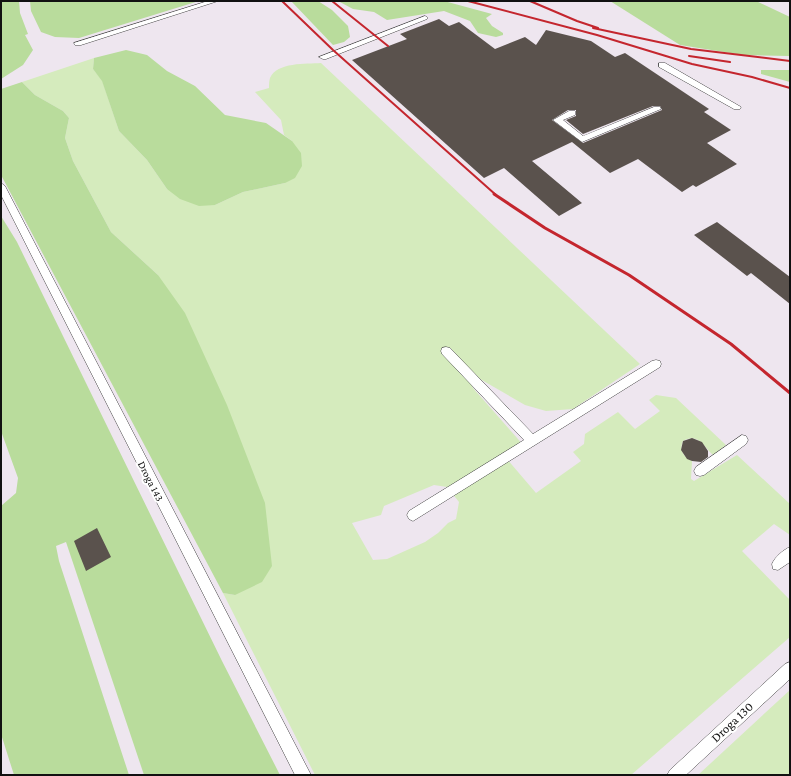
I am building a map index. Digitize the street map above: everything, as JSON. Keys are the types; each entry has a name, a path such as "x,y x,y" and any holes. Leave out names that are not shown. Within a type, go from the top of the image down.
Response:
{"lane":[{"path":"78,43 215,1"},
{"path":"323,57 425,18"},
{"path":"662,66 737,107"},
{"path":"572,113 557,120 582,139 656,109"},
{"name":"Droga 143","path":"1,186 303,775"},
{"path":"446,351 532,441"},
{"path":"413,515 656,364"},
{"path":"700,471 742,440"},
{"path":"778,564 790,553"},
{"name":"Droga 130","path":"675,775 790,669"}],"shaded area":[{"path":"1,1 790,1 790,775 1,775"}],"green space":[{"path":"1,1 19,1 20,13 28,34 25,35 33,50 23,65 1,79"},
{"path":"30,1 199,1 79,38 55,37 41,32 31,11"},
{"path":"291,1 318,1 332,10 348,26 350,37 344,42 333,45"},
{"path":"338,1 444,1 492,14 486,18 492,26 503,33 503,35 496,37 478,33 470,21 444,11 387,20 374,12 353,9"},
{"path":"610,1 756,1 790,17 790,56 743,55 680,45"},
{"path":"126,50 147,55 167,71 195,86 225,115 266,123 292,141 301,153 302,166 295,178 285,183 243,192 215,205 199,206 180,199 167,189 147,160 119,131 102,81 93,69 94,58"},
{"path":"94,58 93,69 102,80 119,131 147,160 167,189 215,205 243,192 285,183 292,141 284,135 281,120 255,92 269,88 270,78 279,69 285,66 321,63 640,364 573,409 546,411 525,405 480,379 470,381 473,388 525,447 507,459 536,493 581,461 573,452 584,444 585,434 618,412 635,429 660,411 649,400 656,395 676,398 726,445 713,455 697,439 693,438 683,441 682,451 687,458 692,461 691,479 694,481 737,455 790,504 790,535 774,524 742,551 790,600 790,637 631,775 315,775 223,593 235,595 158,275 111,232 73,161 65,138 69,118 63,111 35,95 22,82","holes":["434,485 447,487 459,502 456,519 448,523 438,533 425,542 387,559 373,560 352,523 381,515 384,506"]},
{"path":"761,70 790,70 790,82 761,74"},
{"path":"22,82 35,95 63,111 69,118 65,138 73,161 111,232 158,275 185,313 227,405 265,503 272,566 262,582 235,595 223,593 1,175 1,89"},
{"path":"1,216 17,242 222,661 280,775 144,775 66,542 56,546 59,561 129,775 14,775 1,734 1,506 16,493 18,478 1,431"},
{"path":"790,690 790,775 698,775"}],"building":[{"path":"439,19 449,26 459,22 495,49 525,37 536,45 546,30 591,41 615,57 625,53 709,109 704,112 731,130 707,143 737,164 696,187 693,185 682,192 638,159 610,173 572,142 532,161 582,203 559,216 504,168 484,178 352,60 407,39 400,34","holes":["653,106 660,106 662,110 583,143 552,120 568,110 576,110 576,116 566,120 583,134"]},
{"path":"717,222 790,277 790,304 751,273 747,276 694,235"},
{"path":"692,438 702,442 708,451 708,457 701,462 687,459 681,450 683,441"},
{"path":"97,528 111,557 86,571 74,541"}],"railway":[{"path":"282,1 333,50 496,195"},
{"path":"332,1 388,46"},
{"path":"468,1 597,35 692,64 752,77 790,88"},
{"path":"530,1 577,21 598,28"},
{"path":"593,28 691,49 790,61"},
{"path":"689,56 730,62"},
{"path":"494,194 545,228 629,275 731,344 790,393"}]}
